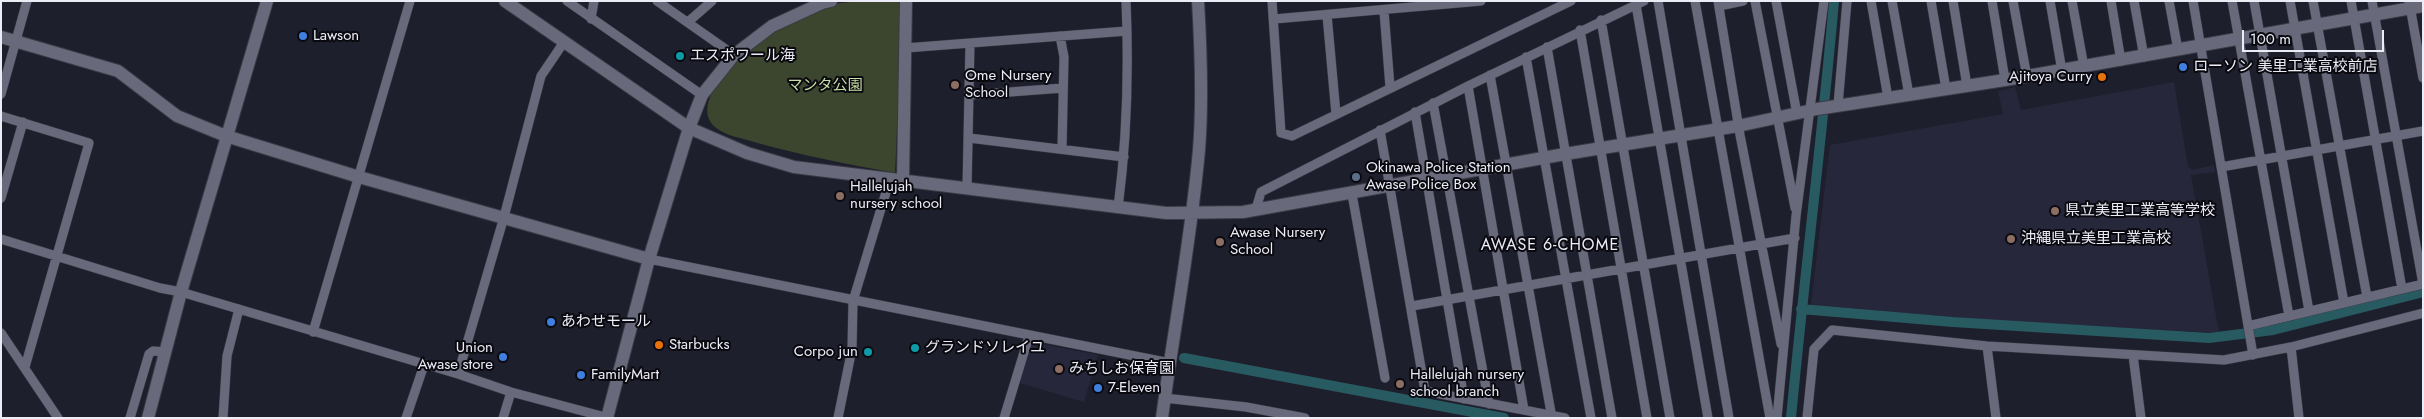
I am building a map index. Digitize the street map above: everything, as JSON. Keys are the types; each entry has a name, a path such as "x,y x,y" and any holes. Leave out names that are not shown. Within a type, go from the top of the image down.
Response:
{"street":[{"path":"1,94 27,1"},
{"path":"148,418 181,292 267,1"},
{"path":"313,332 410,1"},
{"path":"505,1 689,128 747,153 794,167 1118,208 1192,214 1256,209 1352,194 1565,154 1718,130 1811,110 2144,57 2414,5 2423,78"},
{"path":"567,1 702,94"},
{"path":"591,18 594,1"},
{"path":"688,22 712,1"},
{"path":"1,239 160,288 181,292 458,374 511,392 608,418 649,258 689,128 702,94 734,55 772,26 822,3 831,1"},
{"path":"838,418 852,349 853,301 897,179 906,1"},
{"path":"1118,208 1124,157 1128,68 1126,1"},
{"path":"1162,418 1192,214 1199,148 1202,71 1198,1"},
{"path":"1272,1 1280,133 1292,136 1571,1"},
{"path":"1274,19 1384,11 1481,1"},
{"path":"1658,1 1729,418"},
{"path":"1695,1 1770,418"},
{"path":"1744,1 1719,4 1738,126 1783,354"},
{"path":"1755,1 1796,216"},
{"path":"1776,1 1797,114"},
{"path":"1777,418 1796,216 1824,1"},
{"path":"1838,106 1847,1"},
{"path":"1871,1 1888,98"},
{"path":"1892,1 1909,95"},
{"path":"1931,1 1946,89"},
{"path":"1953,1 1968,86"},
{"path":"1992,1 2005,80"},
{"path":"2014,1 2027,77"},
{"path":"2050,1 2062,71"},
{"path":"2072,1 2084,67"},
{"path":"2111,1 2121,61"},
{"path":"2134,1 2144,57"},
{"path":"2169,1 2178,50"},
{"path":"2192,1 2253,355"},
{"path":"2232,1 2289,316"},
{"path":"2254,1 2309,311"},
{"path":"2290,1 2344,303"},
{"path":"2312,1 2367,297"},
{"path":"2351,1 2402,289"},
{"path":"2248,326 2423,284 2372,1"},
{"path":"659,2 734,55"},
{"path":"1256,209 1261,192 1433,103 1580,30 1640,3 1660,138 1708,418"},
{"path":"1384,11 1390,87"},
{"path":"1326,15 1336,114"},
{"path":"1601,20 1645,265 1670,418"},
{"path":"1580,30 1648,418"},
{"path":"905,48 1127,31"},
{"path":"1060,36 1064,57 1062,148"},
{"path":"1,37 118,71 177,116 226,136 359,177 649,258 853,301 1170,363"},
{"path":"458,374 504,217 541,76 564,42"},
{"path":"968,189 970,43"},
{"path":"1547,47 1612,418"},
{"path":"1526,57 1591,418"},
{"path":"1490,75 1552,417"},
{"path":"1468,86 1524,410"},
{"path":"970,95 1063,88"},
{"path":"1433,103 1489,404"},
{"path":"1415,112 1464,399"},
{"path":"1,116 89,142 25,367"},
{"path":"1,198 23,122"},
{"path":"1380,130 1412,306 1425,391 1565,418"},
{"path":"2221,167 2423,131"},
{"path":"969,138 1124,157"},
{"path":"1352,194 1385,378"},
{"path":"1412,306 1795,238"},
{"path":"223,418 227,356 239,309"},
{"path":"1807,418 1814,348 1832,330 1987,346 2224,360 2253,355 2423,313"},
{"path":"1,333 58,418"},
{"path":"1004,418 1029,336"},
{"path":"1987,346 1996,418"},
{"path":"2291,346 2299,418"},
{"path":"130,418 149,354 153,351 166,352"},
{"path":"2133,355 2141,418"},
{"path":"406,418 424,365"},
{"path":"503,418 511,392"},
{"path":"1164,398 1246,407 1305,418"},
{"path":"1246,407 1247,418"}],"shaded area":[{"name":"沖縄県立美里工業高校","path":"2174,82 2188,166 2192,170 2214,165 2215,172 2191,175 2219,333 1987,320 1811,305 1830,145 2003,114 1998,91 2015,87 2021,110"},
{"name":"みちしお保育園","path":"1032,342 1098,355 1084,402 1020,383"}],"green space":[{"name":"マンタ公園","path":"903,1 895,173 771,147 729,135 715,127 708,116 708,102 725,74 751,47 773,30 798,16 824,6 853,2"}],"waterway":[{"path":"1791,418 1834,1"},
{"path":"1801,309 1953,322 2209,338 2273,330 2423,292"},
{"path":"1184,358 1504,418"}],"place":[{"name":"Lawson","path":"303,36"},
{"name":"エスポワール海","path":"680,56"},
{"name":"ローソン 美里工業高校前店","path":"2183,67"},
{"name":"Ajitoya Curry","path":"2102,77"},
{"name":"Ome Nursery School","path":"955,85"},
{"name":"Okinawa Police Station Awase Police Box","path":"1356,177"},
{"name":"Hallelujah nursery school","path":"840,196"},
{"name":"県立美里工業高等学校","path":"2055,211"},
{"name":"沖縄県立美里工業高校","path":"2011,239"},
{"name":"Awase Nursery School","path":"1220,242"},
{"name":"あわせモール","path":"551,322"},
{"name":"Starbucks","path":"659,345"},
{"name":"グランドソレイユ","path":"915,348"},
{"name":"Corpo jun","path":"868,352"},
{"name":"Union Awase store","path":"503,357"},
{"name":"みちしお保育園","path":"1059,369"},
{"name":"FamilyMart","path":"581,375"},
{"name":"Hallelujah nursery school branch","path":"1400,384"},
{"name":"7-Eleven","path":"1098,388"}],"district":[{"name":"AWASE 6-CHOME","path":"1550,246"}]}
